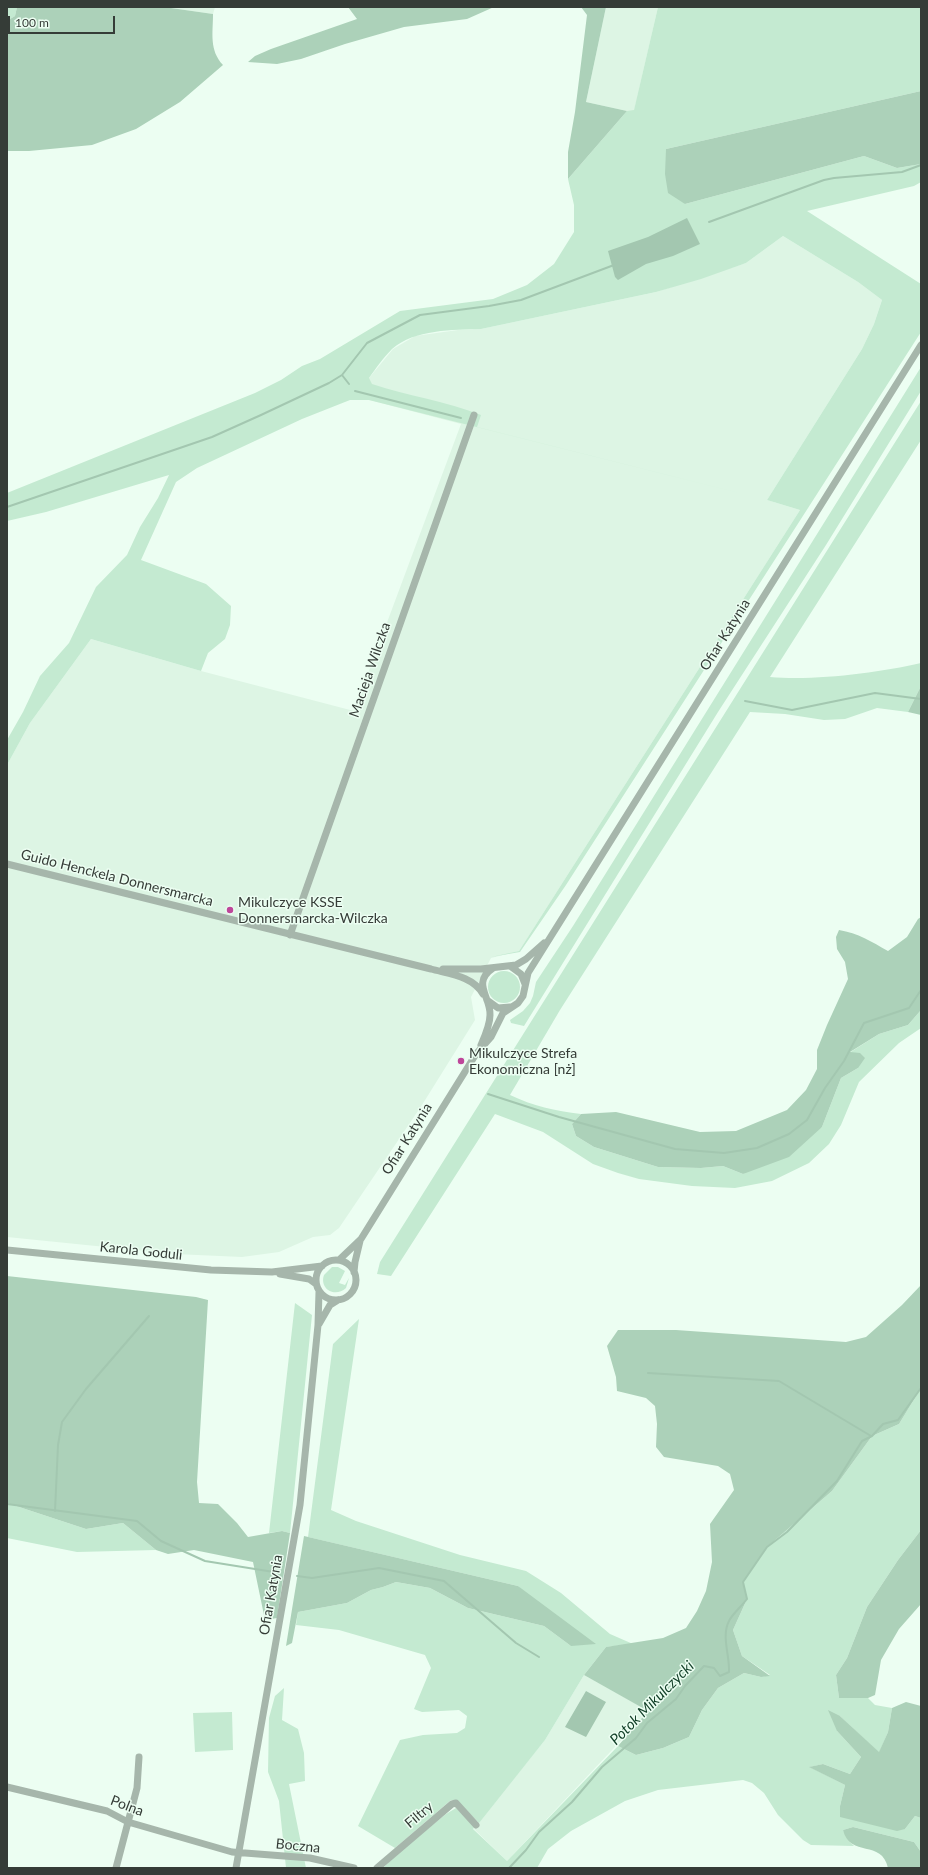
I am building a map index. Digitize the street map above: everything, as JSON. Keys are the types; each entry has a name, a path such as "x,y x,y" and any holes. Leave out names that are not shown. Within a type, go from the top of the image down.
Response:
{"street":[{"name":"Ofiar Katynia","path":"476,1054 491,1037 503,1013 518,1003 523,996 528,973 542,953 549,938 921,345"},
{"name":"Macieja Wilczka","path":"290,934 474,415"},
{"name":"Guido Henckela Donnersmarcka","path":"7,864 431,969 469,980 476,984 485,997"},
{"name":"Ofiar Katynia","path":"339,1260 361,1239 476,1054 490,1020 490,1013 482,983 484,977 495,967 510,966 524,960 549,938"},
{"path":"510,966 521,974 525,984"},
{"name":"Guido Henckela Donnersmarcka","path":"431,969 481,969 495,967"},
{"path":"485,997 498,1008 512,1007"},
{"name":"Ofiar Katynia","path":"354,1272 361,1239"},
{"name":"Karola Goduli","path":"7,1250 182,1268 272,1272 309,1279 316,1284"},
{"path":"339,1260 347,1263 354,1272 356,1277 355,1288 349,1296 339,1300 326,1298 319,1292 316,1284 317,1274 322,1266 327,1262 339,1260"},
{"name":"Karola Goduli","path":"272,1272 322,1266"},
{"name":"Ofiar Katynia","path":"236,1868 300,1505 318,1325 319,1292"},
{"name":"Ofiar Katynia","path":"318,1325 330,1305 339,1300"},
{"path":"116,1868 137,1788 139,1757"},
{"name":"Polna","path":"7,1787 107,1811 128,1822 238,1853"},
{"name":"Filtry","path":"377,1868 452,1804 456,1803 476,1825"},
{"name":"Boczna","path":"238,1853 310,1858 354,1868"}],"shaded area":[{"path":"7,7 17,7 15,16 7,21"},
{"path":"17,7 164,7 213,14 212,35 214,47 223,65 180,102 136,129 92,145 29,151 7,151 7,21 15,16"},
{"path":"164,7 215,7 213,14"},
{"path":"348,7 494,7 467,19 404,27 345,44 301,59 277,64 248,62 255,56 271,49 357,19"},
{"path":"581,7 606,7 586,102 627,111 568,179 568,152 575,112 587,15"},
{"path":"606,7 658,7 634,111 627,111 586,102"},
{"path":"658,7 921,7 921,91 666,149 685,204 864,156 897,168 921,164 921,182 914,186 807,211 921,284 921,332 566,885 520,952 491,957 519,951 800,510 767,500 369,400 350,400 302,419 197,468 176,482 141,560 206,584 231,606 230,625 225,639 208,653 201,671 91,639 30,723 7,765 7,740 23,712 40,676 69,643 96,587 127,555 140,527 158,498 169,475 46,512 7,521 7,493 255,393 281,380 302,366 320,359 400,311 493,299 527,285 554,264 574,232 574,205 568,179 627,111 634,110","holes":["783,236 858,282 882,300 874,324 862,349 767,500 477,427 481,415 454,406 372,384 369,378 392,349 401,342 423,334 447,330 481,329 656,292 701,279 746,263"]},
{"path":"921,91 921,164 897,168 864,156 685,204 668,193 665,174 666,149"},
{"path":"687,218 700,244 673,256 646,264 618,280 615,277 608,251 648,237"},
{"path":"783,236 858,282 882,300 874,324 862,349 767,500 800,510 519,951 491,958 471,997 475,1020 422,1105 339,1228 330,1235 313,1237 279,1252 242,1257 175,1254 7,1237 7,765 30,723 91,639 201,671 354,711 461,424 369,400 369,378 393,349 415,336 458,330 481,329 656,292 746,263"},
{"path":"921,367 921,391 826,545 718,712 524,1026 511,1023 510,1020 523,1011 530,1003 536,982 573,926"},
{"path":"921,401 921,440 770,677 826,677 866,673 921,663 921,686 908,712 877,708 845,719 824,720 785,714 750,712 560,1010 510,1095 544,1108 581,1114 572,1124 576,1136 594,1147 658,1167 701,1168 723,1166 743,1174 822,1127 841,1078 858,1068 849,1053 879,1034 908,1025 921,1010 921,1028 899,1043 859,1082 841,1125 829,1144 809,1163 772,1181 735,1188 692,1186 639,1179 593,1164 543,1132 495,1114 391,1276 377,1274 380,1262"},
{"path":"921,686 921,715 908,712"},
{"path":"921,917 921,1010 908,1025 879,1034 850,1052 860,1053 865,1058 858,1068 841,1078 822,1127 789,1157 743,1174 723,1166 701,1168 658,1167 594,1147 576,1136 572,1124 581,1114 616,1112 700,1132 736,1131 787,1110 806,1090 817,1069 817,1050 848,979 845,962 837,949 836,937 839,930 859,936 888,951 907,937 918,919"},
{"path":"501,971 507,971 517,978 520,987 519,993 513,1000 507,1003 501,1003 491,996 488,990 488,984 495,974"},
{"path":"332,1267 338,1267 345,1271 339,1283 345,1285 349,1278 346,1288 342,1291 333,1292 326,1288 324,1284 324,1275"},
{"path":"7,1276 196,1297 208,1300 197,1482 199,1503 218,1504 237,1523 248,1537 282,1531 290,1533 277,1618 265,1620 253,1562 194,1550 168,1554 156,1550 123,1523 86,1529 7,1503"},
{"path":"921,1285 921,1388 899,1424 872,1436 832,1491 767,1547 743,1582 747,1599 733,1630 742,1656 770,1676 761,1677 744,1673 718,1688 702,1710 689,1737 663,1748 636,1755 618,1746 648,1711 584,1675 606,1647 663,1638 686,1628 697,1611 706,1591 712,1562 710,1524 734,1490 730,1474 718,1466 664,1457 656,1447 657,1424 655,1406 646,1398 617,1391 616,1377 607,1346 618,1330 676,1330 846,1342 866,1337 902,1305"},
{"path":"295,1303 312,1315 290,1533 282,1531 269,1533"},
{"path":"359,1319 331,1510 356,1521 460,1555 526,1571 561,1593 610,1634 633,1644 606,1647 584,1675 545,1740 479,1823 456,1800 451,1800 395,1848 358,1826 400,1740 423,1735 457,1733 465,1728 467,1716 459,1710 422,1712 414,1709 431,1668 425,1655 339,1630 296,1625 298,1612 347,1603 371,1590 396,1582 430,1588 468,1608 544,1626 571,1646 518,1586 308,1537 333,1344"},
{"path":"921,1388 921,1530 898,1560 867,1607 847,1658 836,1675 839,1698 868,1698 875,1705 892,1708 888,1732 879,1753 840,1716 837,1731 861,1757 850,1774 823,1764 810,1767 845,1785 840,1806 905,1829 915,1816 921,1818 921,1852 914,1842 853,1827 843,1830 854,1846 811,1845 803,1840 778,1815 764,1793 752,1783 743,1780 658,1790 625,1801 571,1831 548,1849 537,1868 383,1868 399,1852 446,1814 456,1808 475,1826 473,1829 507,1861 618,1746 636,1755 663,1748 689,1737 702,1710 718,1688 744,1673 761,1677 770,1675 742,1656 733,1630 747,1599 743,1582 767,1547 832,1491 872,1436 899,1424"},
{"path":"7,1503 86,1529 123,1523 156,1550 77,1552 7,1538"},
{"path":"921,1530 921,1604 899,1629 881,1660 875,1695 868,1698 839,1698 836,1675 847,1658 867,1607 898,1560"},
{"path":"304,1536 518,1586 596,1644 571,1646 544,1626 468,1608 430,1588 396,1582 371,1590 347,1603 298,1612 292,1643 286,1646"},
{"path":"584,1675 649,1711 507,1861 473,1828 545,1740"},
{"path":"284,1688 282,1720 298,1729 304,1753 305,1781 289,1784 306,1868 286,1868 279,1801 268,1772 269,1718 275,1696"},
{"path":"586,1691 606,1702 586,1737 565,1727"},
{"path":"906,1702 921,1706 921,1818 915,1816 905,1829 897,1831 840,1817 840,1806 845,1785 809,1767 823,1764 850,1774 861,1757 837,1731 828,1710 840,1716 879,1752 888,1732 892,1708"},
{"path":"232,1712 233,1750 195,1752 193,1713"},
{"path":"853,1827 914,1842 921,1852 921,1868 888,1868 885,1859 879,1854 852,1844 843,1830"}],"waterway":[{"path":"709,222 824,180 902,172 921,165"},
{"path":"7,507 212,437 261,415 329,383 342,375 367,343 420,315 489,306 521,300 614,265"},
{"path":"342,375 349,384"},
{"path":"355,391 461,418"},
{"path":"745,701 792,710 875,693 921,699"},
{"path":"488,1094 559,1117 675,1149 724,1153 757,1148 789,1134 807,1120 825,1088 844,1061 864,1023 909,1008 921,990"},
{"path":"55,1511 58,1445 62,1422 86,1389 149,1316"},
{"path":"648,1373 779,1381 871,1436"},
{"name":"Potok Mikulczycki","path":"509,1868 526,1850 539,1832 572,1802 602,1767 636,1738 647,1723 676,1699 685,1686 704,1666 714,1668 720,1676 729,1672 726,1633 729,1621 747,1599 743,1582 767,1547 787,1532 837,1481 862,1441 872,1436 883,1424 898,1420 921,1388"},
{"path":"7,1504 137,1521 161,1541 205,1561 280,1573"},
{"path":"297,1576 312,1578 379,1568 444,1581 516,1643 539,1657"}],"place":[{"name":"Mikulczyce KSSE Donnersmarcka-Wilczka","path":"230,910"},
{"name":"Mikulczyce Strefa Ekonomiczna [nż]","path":"461,1061"}]}
